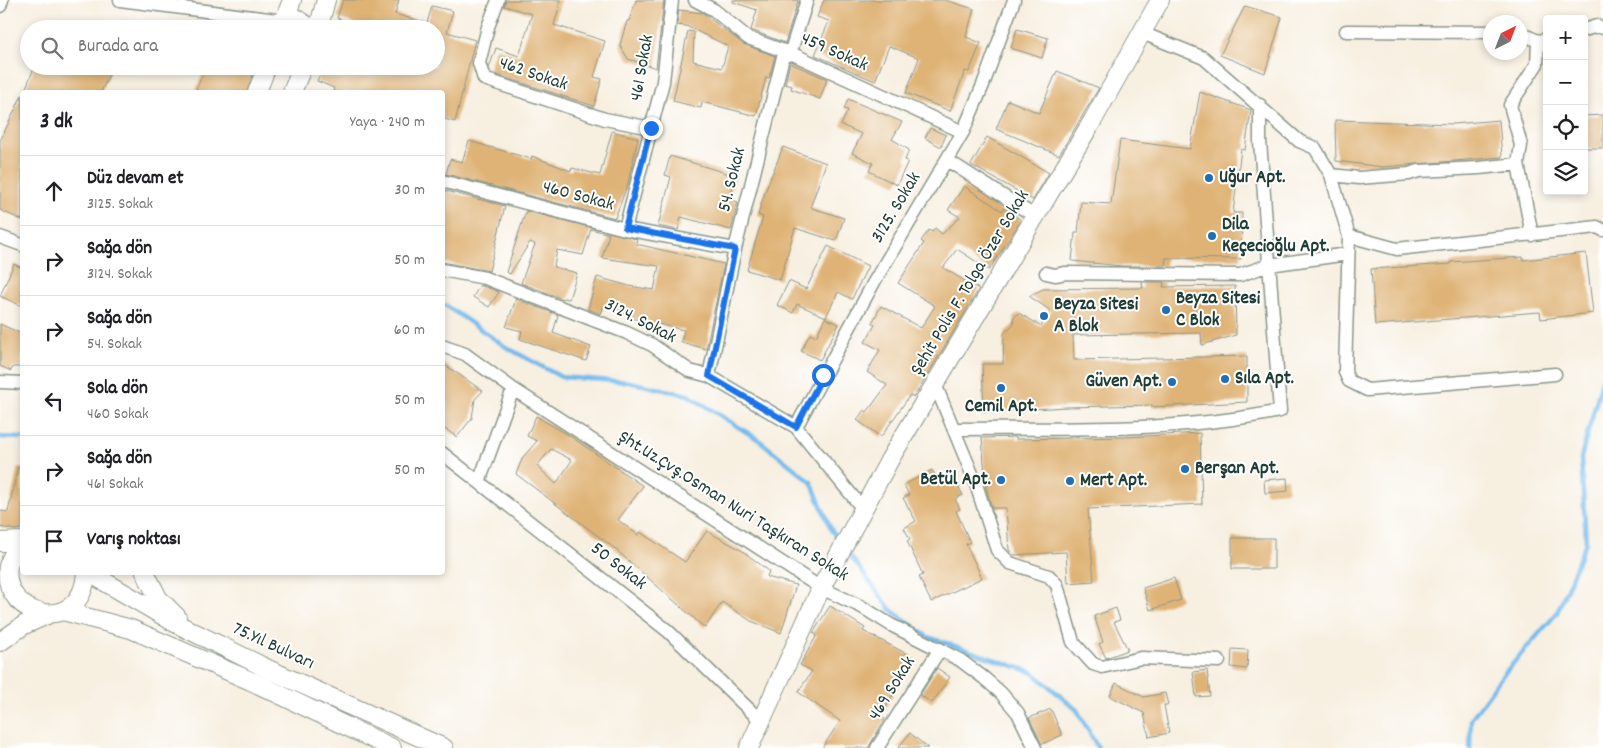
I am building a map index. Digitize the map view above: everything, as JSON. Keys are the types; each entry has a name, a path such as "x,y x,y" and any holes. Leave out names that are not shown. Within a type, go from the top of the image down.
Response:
{"main road":[{"path":"286,20 292,0"},
{"path":"320,20 326,0"},
{"name":"Şehit Polis F. Tolga Özer Sokak","path":"749,748 825,580 859,516 935,384 1036,217 1160,0"},
{"path":"258,90 264,75"},
{"path":"293,90 299,75"},
{"path":"0,542 20,542"},
{"path":"20,545 10,558 5,588 26,608 131,629 251,681 392,748"},
{"path":"0,642 24,624 55,613 73,604 81,595 86,575"},
{"name":"75.Yıl Bulvarı","path":"92,575 194,632 270,670 444,748"},
{"path":"146,575 158,598 194,632"}],"street":[{"path":"0,6 2,0"},
{"path":"120,0 246,20"},
{"name":"462 Sokak","path":"498,0 488,27 479,63 484,79 605,119 651,128"},
{"name":"461 Sokak","path":"625,228 663,82 672,0"},
{"name":"459 Sokak","path":"695,0 714,10 748,38 790,54 963,132"},
{"name":"54. Sokak","path":"709,376 735,249 783,57 790,54 807,0"},
{"name":"3125. Sokak","path":"796,427 874,282 963,132 983,85 1014,0"},
{"path":"1588,29 1597,26 1603,28"},
{"path":"1346,31 1483,32"},
{"path":"1142,33 1204,58 1299,141 1315,148 1331,175 1349,236 1345,372 1349,380 1367,390 1555,374"},
{"path":"1528,35 1543,40 1537,64 1510,104 1521,145 1518,164 1532,235"},
{"path":"954,429 1136,427 1240,419 1280,411 1260,140 1260,105"},
{"path":"947,160 1036,217"},
{"path":"1331,175 1359,178 1409,174 1419,171 1518,164"},
{"name":"460 Sokak","path":"445,182 625,228 735,249"},
{"path":"1349,236 1397,249 1597,228 1603,230"},
{"path":"0,236 20,244"},
{"path":"1046,273 1055,276 1066,273 1240,275 1269,265 1348,254"},
{"name":"3124. Sokak","path":"445,271 485,278 618,329 652,345 690,371 709,376 796,427 859,516"},
{"name":"Şht.Uz.Çvş.Osman Nuri Taşkıran Sokak","path":"445,347 466,354 513,389 825,580 891,625 960,660 1001,693 1018,713 1034,748"},
{"path":"0,382 20,383"},
{"path":"935,384 975,481 998,550 1010,563 1049,576 1057,586 1073,642 1093,664 1102,667 1141,658 1219,661"},
{"path":"478,482 513,389"},
{"name":"50 Sokak","path":"445,455 668,631 761,721"},
{"name":"469 Sokak","path":"877,748 940,649"}],"building":[{"path":"343,0 399,0 395,14 416,20 343,20 337,18"},
{"path":"506,0 561,0 554,25 605,41 594,77 602,79 594,106 491,73 489,68 496,48 519,56 532,14 504,6"},
{"path":"636,0 664,0 656,68 628,59 620,45"},
{"path":"733,0 798,0 785,43 751,30 757,10 733,2"},
{"path":"824,0 945,0 974,9 966,37 981,43 969,72 965,71 950,111 906,93 919,58 889,46 875,81 815,55 829,21 817,17"},
{"path":"432,6 453,11 447,32 475,40 455,122 445,119 445,90 334,90 334,88 317,81 320,75 445,75 445,20 428,20"},
{"path":"1245,6 1282,17 1265,73 1220,55"},
{"path":"679,10 703,13 743,44 775,56 769,78 766,77 756,116 702,102 701,108 673,101 688,31 694,32 693,61 722,68 728,46 686,26 677,25"},
{"path":"1017,29 1048,38 1042,58 1011,48"},
{"path":"790,63 827,79 820,99 791,89 792,86 785,84"},
{"path":"1057,71 1099,88 1059,155 996,129 1008,100 1039,113"},
{"path":"31,75 109,75 102,90 25,90"},
{"path":"202,75 253,75 248,90 196,90"},
{"path":"1200,92 1251,110 1245,150 1241,149 1233,213 1242,213 1241,259 1166,258 1165,266 1122,266 1072,261 1075,233 1078,233 1081,202 1111,204 1120,140 1190,149"},
{"path":"20,99 20,219 0,210 0,141"},
{"path":"848,99 902,122 892,139 909,150 905,160 908,161 897,185 869,171 873,163 852,153 862,134 841,125 848,110 844,109"},
{"path":"1603,115 1603,148 1588,148 1588,116"},
{"path":"1335,120 1454,124 1499,120 1502,157 1382,167 1336,161"},
{"path":"930,128 946,135 941,147 925,138"},
{"path":"612,131 638,138 628,183 615,218 446,174 450,159 462,162 469,141 531,159 532,156 571,171 572,168 600,175"},
{"path":"987,137 1049,173 1033,200 971,165"},
{"path":"783,147 826,163 811,205 812,208 844,218 836,241 795,228 780,280 747,270 763,217 758,215"},
{"path":"670,156 736,176 729,199 738,202 731,230 681,217 678,230 658,226 671,177 665,175"},
{"path":"964,186 1002,211 1004,208 1021,220 989,270 957,249 943,268 979,289 914,397 910,395 881,437 857,420 864,410 867,412 887,385 867,372 880,350 865,342 875,325 872,323 881,306 921,328 935,306 898,283 924,243 921,241 929,230 932,232 935,228 942,234 960,217 948,210"},
{"path":"445,191 505,206 489,271 445,263"},
{"path":"526,211 637,239 636,244 724,264 706,349 681,342 684,330 631,318 632,315 604,305 601,314 588,309 597,277 629,286 654,290 659,266 602,258 609,234 591,229 583,255 557,250 554,267 577,273 569,299 563,299 521,283 535,244 530,242 510,274 506,272"},
{"path":"828,246 868,266 852,299 838,292 826,317 797,304 793,313 777,305 789,281 806,289"},
{"path":"1586,253 1593,313 1541,319 1540,312 1375,325 1371,269 1523,257 1523,260"},
{"path":"14,264 20,267 20,305 0,296"},
{"path":"1142,282 1164,282 1163,287 1235,286 1236,335 1202,345 1201,333 1073,335 1074,360 1247,356 1247,402 1152,407 1152,405 1067,407 984,412 982,364 1003,364 1004,333 1014,324 1013,318 1019,313 1041,326 1051,311 1029,296 1043,289 1143,288"},
{"path":"480,285 499,292 489,307 473,297"},
{"path":"516,299 558,315 553,333 591,347 586,361 520,339 522,331 506,327"},
{"path":"825,318 839,324 820,360 801,351 810,334 816,337"},
{"path":"0,324 20,333 20,367 13,367 11,371 0,366"},
{"path":"445,365 483,391 475,399 472,418 457,437 445,429"},
{"path":"536,416 570,436 643,486 618,520 638,535 640,532 685,562 707,531 741,550 769,571 767,577 796,585 781,633 751,621 722,602 705,628 614,548 516,474 523,457 537,441 527,436","holes":["551,449 572,460 556,484 537,466"]},
{"path":"1200,433 1202,504 1088,509 1094,581 1068,583 1066,552 1014,555 1009,550 1006,508 992,508 986,487 982,438 1128,437"},
{"path":"18,467 20,468 20,529 0,527 0,511 8,512"},
{"path":"932,470 938,480 951,473 963,495 955,499 960,509 956,511 970,542 966,544 982,578 931,602 919,577 923,575 907,541 910,539 904,528 916,521 903,498 909,495 904,485"},
{"path":"1287,478 1288,491 1265,493 1264,480"},
{"path":"1232,538 1274,538 1274,569 1232,569"},
{"path":"1174,578 1181,600 1150,610 1143,588"},
{"path":"830,606 865,628 863,631 913,657 881,717 885,719 868,748 822,748 840,721 798,692 812,671 800,665 817,635 813,633"},
{"path":"1116,608 1120,620 1114,622 1128,650 1106,658 1099,644 1103,642 1094,616"},
{"path":"1232,649 1248,650 1247,669 1231,667"},
{"path":"937,668 950,677 932,703 920,695"},
{"path":"1207,670 1210,696 1196,697 1193,672"},
{"path":"1116,683 1144,697 1165,693 1168,705 1164,705 1169,733 1149,737 1144,713 1110,696"},
{"path":"1051,709 1062,735 1042,744 1029,718"},
{"path":"910,733 928,748 898,748"}],"waterway":[{"path":"445,305 506,347 561,377 629,382 688,395 759,440 811,482 832,531 841,543"},
{"path":"1470,748 1471,719 1502,676 1557,613 1586,542 1581,458 1603,377"},
{"path":"0,437 20,438"},
{"path":"846,550 891,610 928,637 1032,672 1077,710 1098,748"}],"place":[{"name":"Uğur Apt.","path":"1209,178"},
{"name":"Dila Keçecioğlu Apt.","path":"1212,236"},
{"name":"Beyza Sitesi C Blok","path":"1166,310"},
{"name":"Beyza Sitesi A Blok","path":"1044,316"},
{"name":"Sıla Apt.","path":"1225,379"},
{"name":"Güven Apt.","path":"1172,382"},
{"name":"Cemil Apt.","path":"1001,388"},
{"name":"Berşan Apt.","path":"1185,469"},
{"name":"Betül Apt.","path":"1001,480"},
{"name":"Mert Apt.","path":"1070,481"}],"route":[{"path":"651,128 625,228 735,249 709,376 796,427 823,375"}]}
